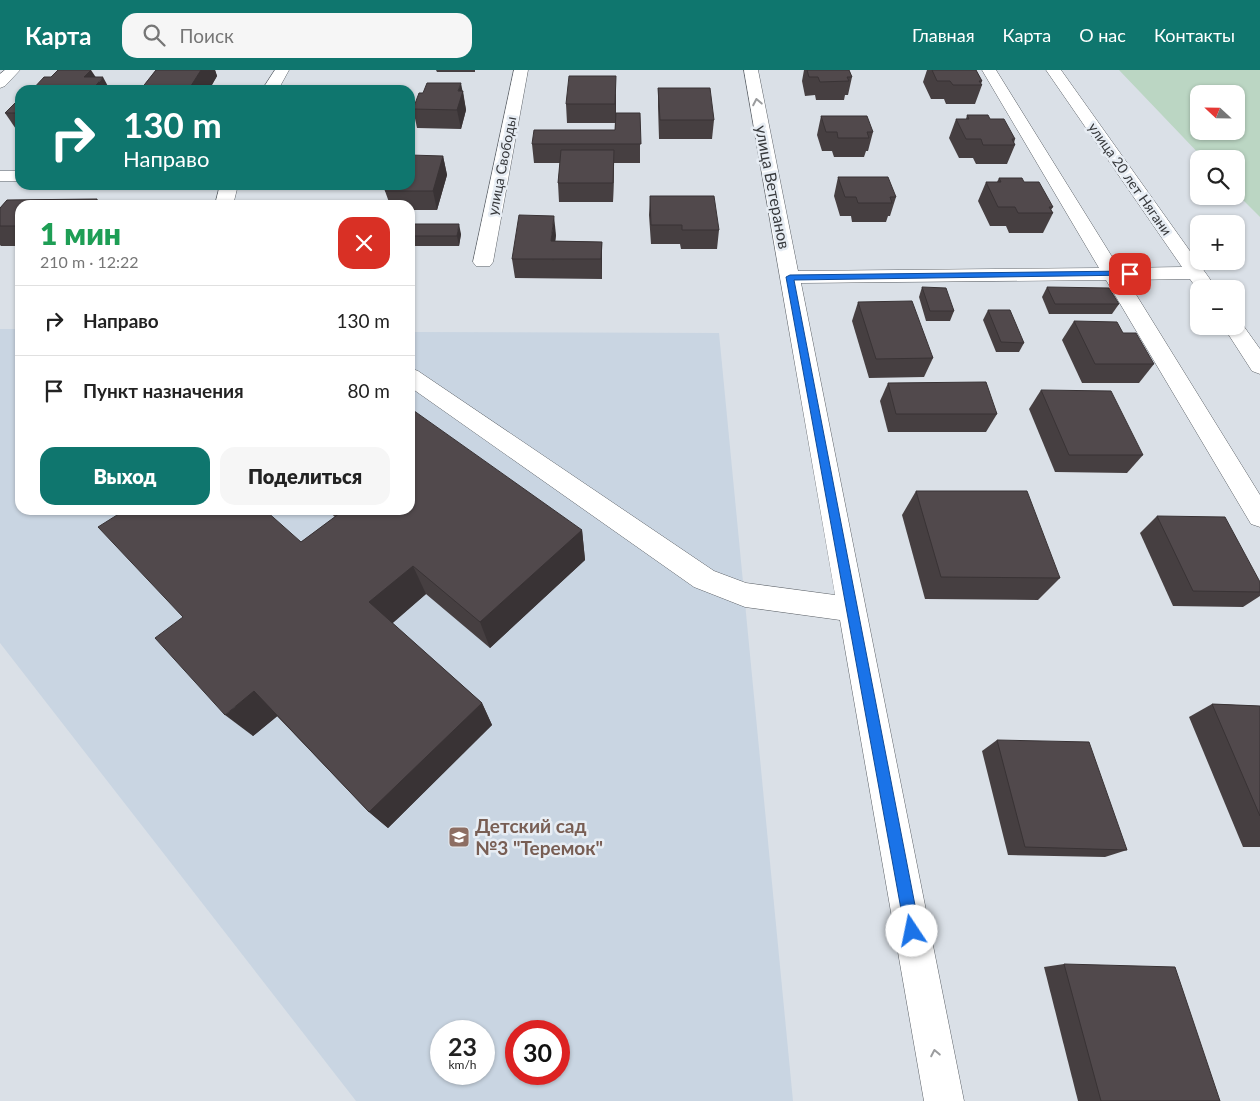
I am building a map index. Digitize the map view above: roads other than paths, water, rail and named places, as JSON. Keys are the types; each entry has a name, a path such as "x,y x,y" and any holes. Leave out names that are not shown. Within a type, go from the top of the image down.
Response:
{"street":[{"path":"0,82 13,70"},
{"path":"273,85 282,70"},
{"name":"улица Свободы","path":"483,262 521,70"},
{"name":"улица Ветеранов","path":"751,70 944,1101"},
{"path":"989,70 1260,517"},
{"name":"улица 20 лет Нягани","path":"1053,70 1201,280"},
{"path":"0,176 15,176"},
{"path":"790,277 1114,274 1190,280"},
{"path":"1239,335 1260,366"},
{"path":"415,379 704,579 745,595 852,609"}],"place":[{"name":"Детский сад №3 \"Теремок\"","path":"459,837"}]}
